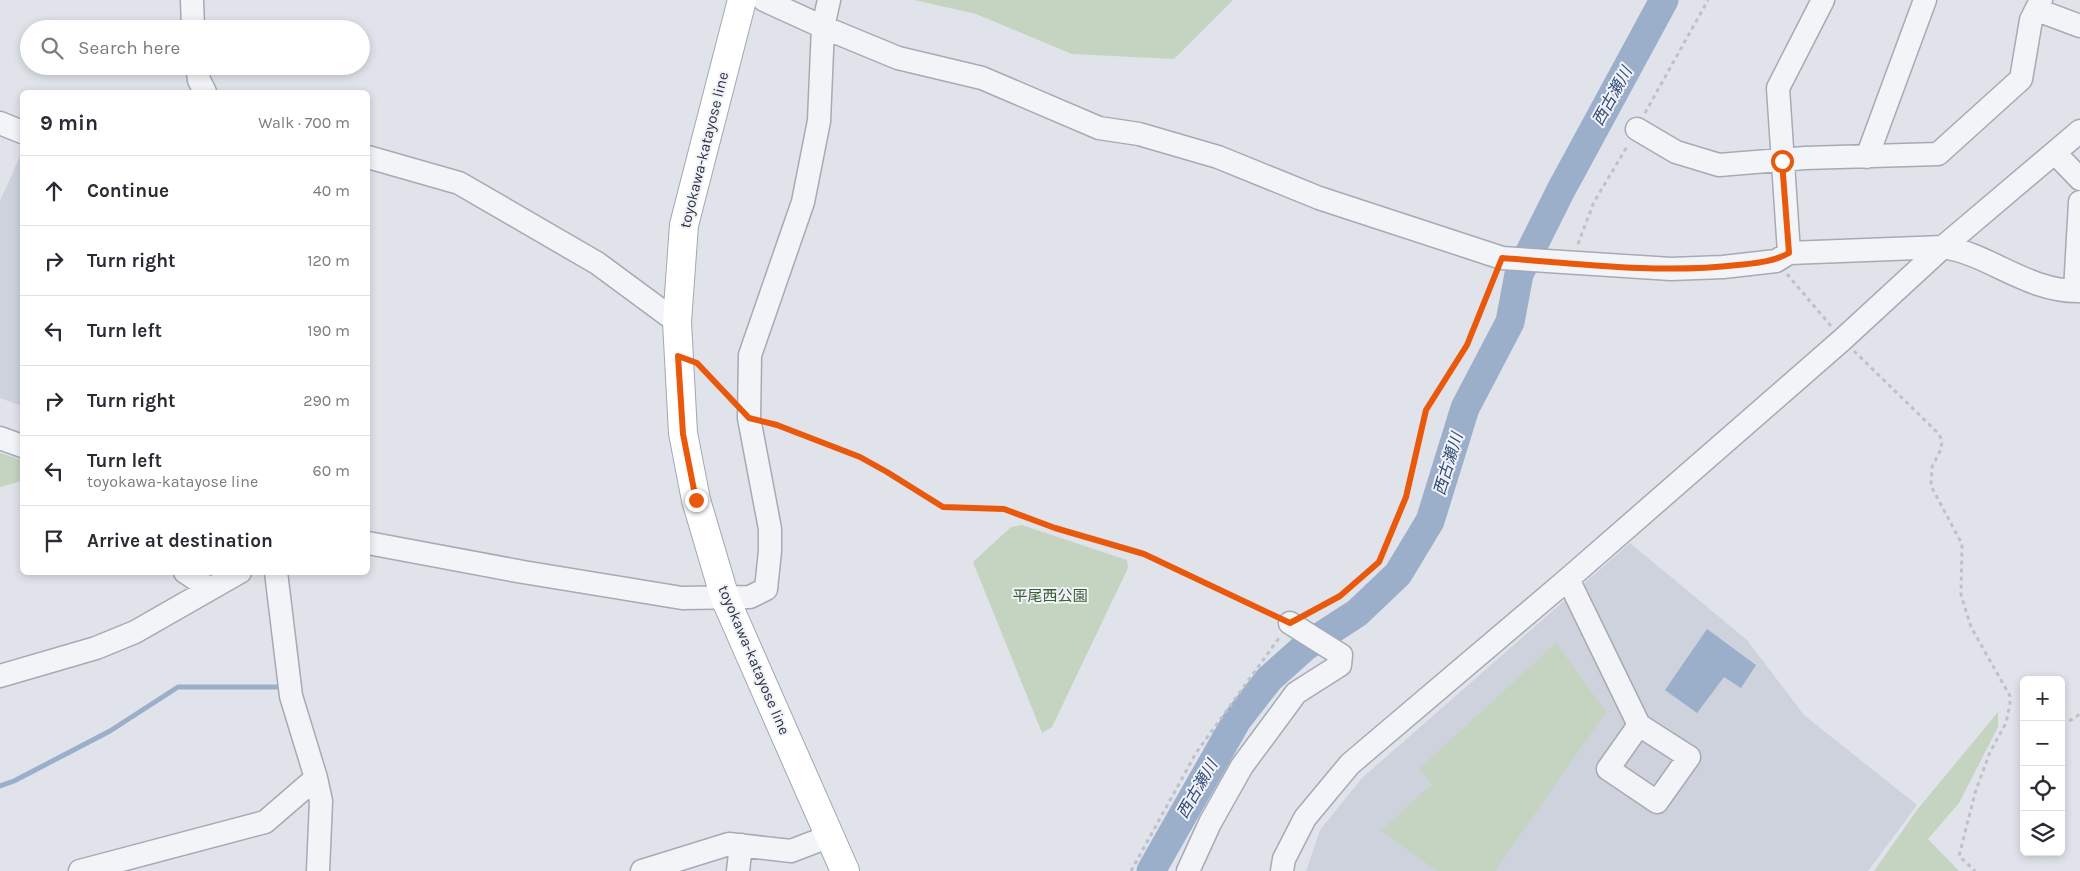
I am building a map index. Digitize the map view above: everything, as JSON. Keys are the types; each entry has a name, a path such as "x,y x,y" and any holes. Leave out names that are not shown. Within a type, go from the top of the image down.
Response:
{"main road":[{"name":"toyokawa-katayose line","path":"742,0 684,225 677,322 683,434 696,500 725,598 845,871"}],"street":[{"path":"192,0 193,20"},
{"path":"764,0 898,58 982,78 1099,128 1139,134 1218,157 1319,198 1502,258 1672,269 1723,267 1782,257 1943,247 1960,249 2016,277 2051,288 2078,291 2080,202"},
{"path":"370,543 523,572 682,598 750,597 766,588 770,529 749,418 750,355 803,202 819,121 823,27 829,0"},
{"path":"1782,257 1782,161 1778,88 1823,0"},
{"path":"1868,157 1925,0"},
{"path":"1637,129 1676,152 1719,165 1805,158 1938,154 2021,79 2031,20 2039,5 2080,26"},
{"path":"198,75 205,90"},
{"path":"0,122 20,131"},
{"path":"1282,871 1284,859 1305,818 1350,764 1568,579 1842,340 1943,247 2080,131"},
{"path":"2055,153 2080,178"},
{"path":"370,158 459,183 596,263 677,322"},
{"path":"0,438 20,445"},
{"path":"189,575 210,589"},
{"path":"0,676 96,648 135,632 235,575"},
{"path":"276,575 291,696 316,778 321,801 318,871"},
{"path":"1568,579 1639,725"},
{"path":"1188,871 1210,823 1242,766 1296,693 1332,672 1340,665 1341,655 1290,623"},
{"path":"80,871 265,822 316,778"},
{"path":"642,871 729,844 791,851 830,836"},
{"path":"738,871 742,845"}],"path":[{"path":"1782,257 1842,340 1939,434 1942,441 1941,449 1932,467 1931,486 1962,544 1961,595 1971,628 2010,696 2006,724 1990,752 1975,792 1964,831 1959,856 1972,870"},
{"path":"1131,871 1196,753 1290,623 1340,596 1379,562 1406,497 1426,410 1467,345 1502,258"},
{"path":"678,356 697,363 749,418 777,425 860,457 943,507 1004,509 1055,528 1144,554 1290,623"},
{"path":"2065,721 2071,720 2080,714"}],"shaded area":[{"path":"20,156 20,405 0,398 0,201"},
{"path":"1630,543 1747,640 1804,715 1917,805 1868,871 1306,871 1320,830 1362,778"}],"green space":[{"path":"914,0 1233,0 1174,59 1072,54 976,14"},
{"path":"0,453 20,459 20,482 0,487"},
{"name":"平尾西公園","path":"1022,525 1127,560 1128,568 1052,727 1042,733 973,562 1011,527"},
{"path":"1556,643 1606,712 1495,871 1437,871 1381,831 1432,784 1419,769"},
{"path":"1998,712 1998,727 1959,803 1928,839 1959,871 1874,871 1917,810"}],"water":[{"path":"1707,629 1756,665 1741,688 1724,677 1697,713 1665,690"}],"waterway":[{"name":"西古瀬川","path":"1151,871 1237,720 1269,679 1306,646 1357,613 1398,574 1430,521 1465,408 1510,322 1519,274 1561,190 1664,0"},
{"path":"0,786 14,781 110,731 178,687 277,687"}],"route":[{"path":"696,500 683,434 678,356 697,363 749,418 777,425 860,457 943,507 1004,509 1055,528 1144,554 1290,623 1340,596 1379,562 1406,497 1426,410 1467,345 1502,258 1672,269 1723,267 1776,261 1789,253 1786,238 1782,161"}]}
